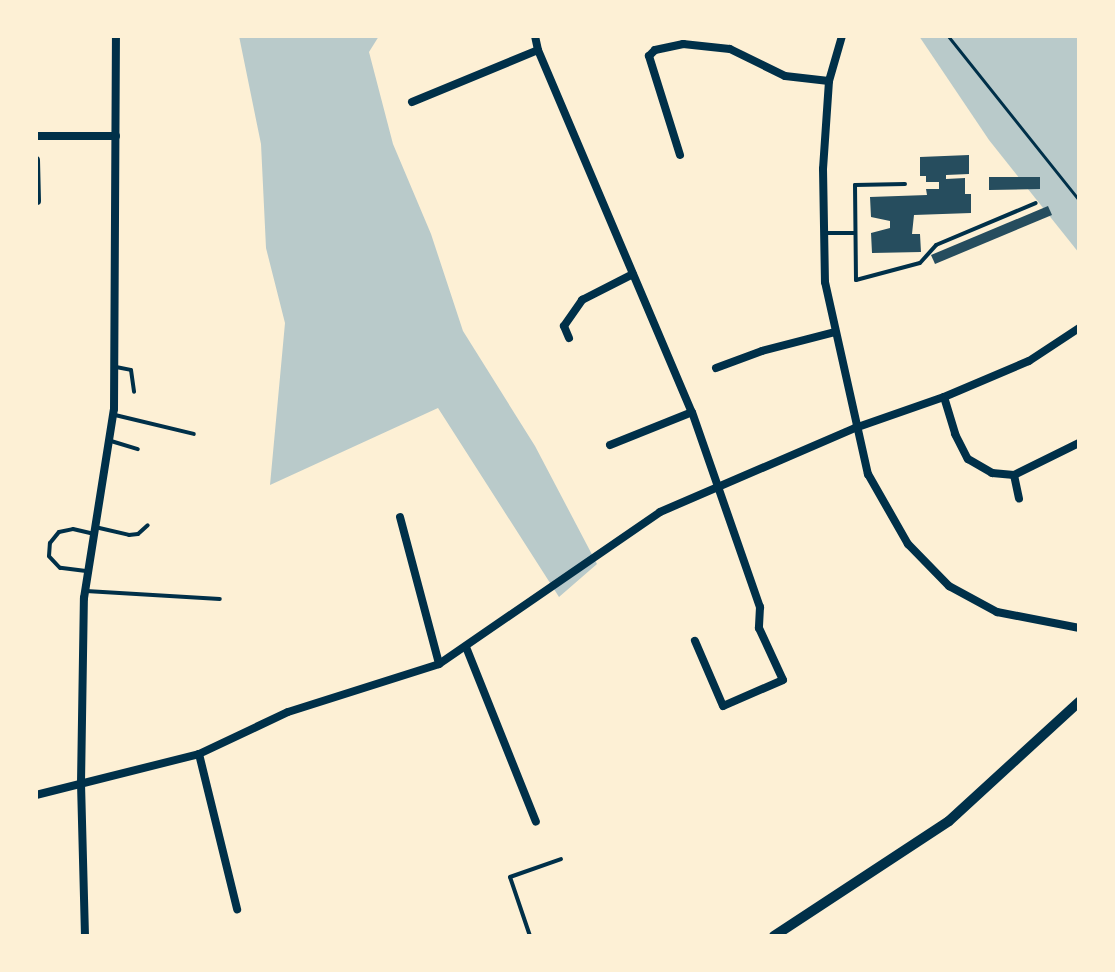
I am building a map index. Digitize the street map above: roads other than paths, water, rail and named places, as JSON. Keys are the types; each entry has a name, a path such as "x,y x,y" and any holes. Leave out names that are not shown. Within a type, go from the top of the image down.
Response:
{"street":[{"path":"85,936 81,783 86,591 113,414 116,36"},
{"path":"535,36 538,50 692,412 760,607 759,628 783,680 723,706 695,641"},
{"path":"842,36 829,81 823,169 825,282 855,428 868,474 908,544 949,586 997,612 1079,628"},
{"path":"680,155 649,56 655,50 683,44 730,49 785,76 829,81"},
{"path":"412,102 538,50"},
{"path":"36,136 116,136"},
{"path":"36,160 37,201"},
{"path":"569,338 564,326 582,300 633,274"},
{"path":"36,795 199,754 288,712 439,664 660,512 855,428 944,397 1029,361 1079,328"},
{"path":"716,368 762,351 835,332"},
{"path":"944,397 955,434 968,459 992,473 1014,475 1078,445"},
{"path":"610,445 692,412"},
{"path":"1014,475 1019,498"},
{"path":"400,517 439,664"},
{"path":"466,647 536,822"},
{"path":"774,936 949,821 1079,702"},
{"path":"199,754 237,909"}],"lane":[{"path":"905,184 855,185 856,280 920,263 936,245 1036,203"},
{"path":"824,233 855,233"},
{"path":"114,366 131,370 134,392"},
{"path":"113,414 194,434"},
{"path":"109,441 138,449"},
{"path":"89,571 60,568 49,556 50,543 59,532 73,529 129,535 138,534 148,525"},
{"path":"86,591 220,599"},
{"path":"530,936 510,877 561,859"}]}
